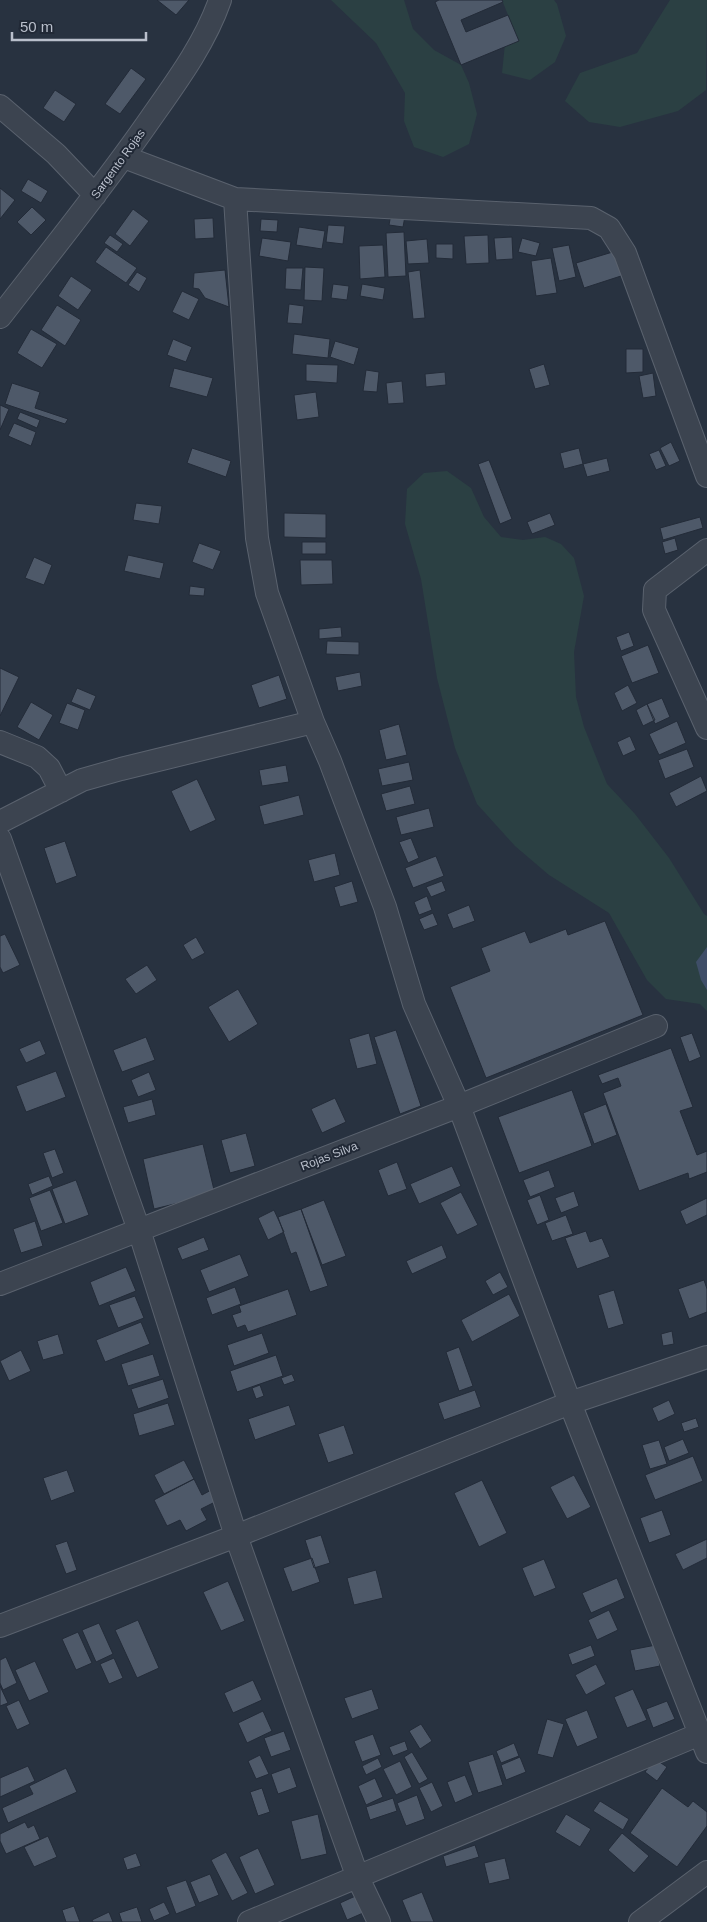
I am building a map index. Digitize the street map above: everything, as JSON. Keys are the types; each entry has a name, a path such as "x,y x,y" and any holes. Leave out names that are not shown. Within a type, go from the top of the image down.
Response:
{"street":[{"name":"Sargento Rojas","path":"0,318 124,157 179,78 213,20 220,0"},
{"path":"0,106 56,154 95,195"},
{"path":"124,157 236,199 591,218 609,228 625,252 707,476"},
{"path":"236,199 257,538 267,593 313,722 330,761 384,906 414,1004 459,1106 570,1403 703,1743 249,1922"},
{"path":"707,550 655,590 654,610 707,728"},
{"path":"0,822 82,780 121,768 313,722"},
{"path":"0,742 37,757 49,768 61,791"},
{"path":"0,839 139,1230 236,1536 358,1878 379,1922"},
{"name":"Rojas Silva","path":"0,1284 459,1106 656,1026"},
{"path":"0,1626 236,1536 570,1403 707,1357"},
{"path":"640,1922 707,1872"}],"green space":[{"path":"331,0 404,0 413,29 434,50 461,65 469,83 477,114 469,144 443,157 414,147 404,121 405,93 376,43"},
{"path":"502,0 554,0 557,4 566,36 555,62 530,80 502,73 508,15"},
{"path":"670,0 707,0 706,90 678,111 620,127 589,122 565,101 580,73 637,53"},
{"path":"447,471 471,488 484,517 501,537 523,540 545,537 561,544 574,558 584,596 574,652 576,697 584,727 607,784 635,814 669,858 707,916 707,1011 700,1004 666,999 647,980 609,913 549,875 515,846 477,804 455,748 437,678 421,579 405,524 407,489 424,473"}],"water":[{"path":"707,947 707,990 701,980 696,962"}],"building":[{"path":"157,0 189,0 176,15"},
{"path":"439,0 502,0 503,2 461,20 466,32 508,15 519,41 461,65 435,2"},
{"path":"131,68 146,79 120,114 105,104"},
{"path":"55,90 76,104 64,122 43,108"},
{"path":"28,179 48,191 41,203 21,191"},
{"path":"0,188 15,200 0,219"},
{"path":"32,207 46,220 31,235 17,222"},
{"path":"392,208 406,211 403,227 389,225"},
{"path":"133,209 149,221 130,246 115,234"},
{"path":"213,218 214,238 195,239 194,219"},
{"path":"261,219 278,220 277,232 260,231"},
{"path":"328,225 345,226 343,244 326,242"},
{"path":"299,227 325,231 322,249 296,245"},
{"path":"404,232 406,276 388,277 386,233"},
{"path":"110,235 123,244 117,252 104,243"},
{"path":"488,235 489,263 466,264 464,236"},
{"path":"512,237 513,259 496,260 494,238"},
{"path":"262,238 291,242 288,261 259,256"},
{"path":"522,238 540,243 536,256 518,252"},
{"path":"427,239 429,263 408,264 406,241"},
{"path":"436,244 453,244 453,259 436,258"},
{"path":"383,245 385,277 360,279 359,246"},
{"path":"569,245 576,277 559,281 552,248"},
{"path":"106,247 137,268 126,283 95,262"},
{"path":"616,251 624,275 584,288 576,263"},
{"path":"551,258 557,293 536,296 531,261"},
{"path":"305,267 324,268 322,301 304,300"},
{"path":"286,268 303,268 301,290 285,289"},
{"path":"225,270 229,307 205,298 199,289 193,288 194,273"},
{"path":"420,270 425,318 413,319 408,272"},
{"path":"137,272 147,278 139,292 128,285"},
{"path":"71,276 92,290 78,310 58,296"},
{"path":"333,284 349,286 347,300 331,298"},
{"path":"362,284 385,288 383,300 360,296"},
{"path":"182,291 199,299 189,320 172,312"},
{"path":"289,304 304,306 302,324 287,323"},
{"path":"57,305 81,320 65,346 41,330"},
{"path":"31,329 57,344 42,368 17,353"},
{"path":"294,334 330,339 328,358 292,354"},
{"path":"173,339 192,347 186,362 167,355"},
{"path":"335,341 359,348 354,365 330,357"},
{"path":"626,349 643,349 643,372 626,373"},
{"path":"306,364 338,365 337,383 306,381"},
{"path":"544,364 550,385 535,389 529,369"},
{"path":"174,368 213,378 207,397 169,387"},
{"path":"366,370 379,372 377,392 363,391"},
{"path":"445,372 446,385 426,387 425,374"},
{"path":"653,373 656,396 643,398 639,376"},
{"path":"402,381 404,403 388,404 386,383"},
{"path":"12,383 40,392 35,408 68,419 65,424 5,404"},
{"path":"316,392 319,417 297,420 294,395"},
{"path":"0,405 9,409 0,430"},
{"path":"20,412 40,420 37,428 17,419"},
{"path":"14,423 36,432 31,446 8,436"},
{"path":"671,442 680,461 669,466 660,448"},
{"path":"192,448 231,461 226,477 187,463"},
{"path":"579,448 583,464 564,469 560,453"},
{"path":"659,450 666,466 656,470 649,454"},
{"path":"607,458 610,471 587,477 583,464"},
{"path":"489,460 512,519 500,524 478,464"},
{"path":"136,503 162,506 159,524 133,520"},
{"path":"284,513 326,514 326,538 284,537"},
{"path":"550,513 555,525 532,534 527,522"},
{"path":"700,517 703,528 663,540 660,528"},
{"path":"675,538 678,550 665,554 662,542"},
{"path":"302,542 326,542 326,554 302,554"},
{"path":"199,543 221,551 213,570 192,562"},
{"path":"128,555 164,563 160,579 124,571"},
{"path":"34,557 52,565 44,585 25,578"},
{"path":"300,560 332,560 333,584 301,585"},
{"path":"190,586 205,588 204,596 189,595"},
{"path":"341,627 342,637 319,639 319,629"},
{"path":"629,632 634,646 621,651 616,637"},
{"path":"327,641 359,642 359,655 326,654"},
{"path":"648,645 659,673 632,683 621,656"},
{"path":"0,668 19,677 0,716"},
{"path":"360,672 362,686 338,691 335,677"},
{"path":"279,675 287,699 259,708 251,685"},
{"path":"628,685 637,703 622,711 614,693"},
{"path":"77,688 96,696 90,710 71,702"},
{"path":"662,698 670,717 655,724 647,704"},
{"path":"31,702 53,715 39,740 17,727"},
{"path":"67,703 85,710 78,730 59,723"},
{"path":"647,704 655,720 643,726 636,710"},
{"path":"677,721 686,743 659,755 649,734"},
{"path":"399,724 407,755 386,760 379,730"},
{"path":"630,736 636,750 623,756 617,742"},
{"path":"687,749 694,767 665,779 658,760"},
{"path":"409,762 413,780 382,786 378,769"},
{"path":"286,765 289,782 262,786 259,770"},
{"path":"701,776 707,791 676,807 669,793"},
{"path":"197,779 216,820 190,832 171,791"},
{"path":"410,786 415,804 386,811 381,794"},
{"path":"299,795 304,815 264,825 259,806"},
{"path":"429,808 434,827 401,835 396,817"},
{"path":"411,838 419,858 408,863 399,842"},
{"path":"65,841 77,876 56,884 44,848"},
{"path":"335,853 340,875 314,882 308,860"},
{"path":"436,856 444,876 413,888 405,868"},
{"path":"352,881 358,902 340,907 334,887"},
{"path":"442,881 446,891 431,897 426,887"},
{"path":"427,896 432,910 419,915 414,902"},
{"path":"469,905 475,921 453,929 447,914"},
{"path":"433,913 438,925 424,930 419,919"},
{"path":"605,921 643,1015 486,1078 450,987 490,971 481,948 525,931 530,943 566,929 568,935"},
{"path":"5,934 20,965 3,973 0,967 0,936"},
{"path":"196,937 205,953 192,960 183,945"},
{"path":"147,965 157,980 136,994 125,979"},
{"path":"238,989 258,1024 229,1042 208,1007"},
{"path":"396,1030 421,1106 400,1114 374,1037"},
{"path":"369,1033 377,1064 357,1069 349,1039"},
{"path":"692,1033 701,1057 689,1062 680,1037"},
{"path":"146,1037 155,1060 122,1072 113,1050"},
{"path":"40,1040 46,1054 26,1063 19,1049"},
{"path":"671,1048 693,1107 680,1111 697,1155 707,1151 707,1172 689,1179 688,1173 639,1191 603,1093 621,1086 618,1078 602,1084 598,1075"},
{"path":"56,1071 66,1097 26,1112 16,1086"},
{"path":"149,1072 156,1090 138,1097 131,1080"},
{"path":"572,1090 592,1146 519,1173 498,1117"},
{"path":"335,1098 346,1122 322,1133 311,1109"},
{"path":"152,1099 156,1115 128,1123 123,1107"},
{"path":"606,1104 617,1135 594,1144 583,1113"},
{"path":"246,1133 255,1166 230,1173 221,1140"},
{"path":"203,1144 215,1194 154,1209 143,1159"},
{"path":"55,1149 64,1173 52,1178 43,1153"},
{"path":"397,1162 407,1189 388,1196 378,1170"},
{"path":"452,1166 461,1186 419,1204 410,1184"},
{"path":"549,1170 555,1187 530,1197 523,1180"},
{"path":"49,1176 53,1186 32,1195 28,1184"},
{"path":"76,1180 89,1215 65,1224 52,1189"},
{"path":"50,1190 63,1223 41,1231 29,1198"},
{"path":"574,1191 579,1206 561,1213 555,1198"},
{"path":"461,1192 478,1225 457,1235 440,1203"},
{"path":"540,1195 549,1220 537,1225 527,1200"},
{"path":"707,1198 707,1215 686,1225 680,1211"},
{"path":"324,1200 346,1256 322,1265 301,1209"},
{"path":"301,1209 328,1286 310,1292 296,1252 291,1254 278,1217"},
{"path":"274,1210 284,1232 268,1240 258,1218"},
{"path":"566,1215 573,1234 552,1241 545,1223"},
{"path":"35,1221 43,1246 21,1253 13,1229"},
{"path":"586,1231 590,1242 602,1238 610,1257 577,1269 565,1238"},
{"path":"204,1237 209,1250 182,1260 177,1248"},
{"path":"442,1245 447,1258 412,1274 406,1261"},
{"path":"240,1254 249,1276 209,1292 200,1270"},
{"path":"126,1267 136,1291 99,1306 90,1282"},
{"path":"500,1272 508,1287 493,1295 485,1281"},
{"path":"704,1280 707,1289 707,1312 689,1319 678,1289"},
{"path":"235,1287 241,1304 212,1315 206,1298"},
{"path":"288,1289 297,1315 248,1332 245,1325 237,1328 232,1315 241,1312 239,1306"},
{"path":"614,1290 624,1324 608,1329 598,1295"},
{"path":"509,1294 520,1316 472,1342 461,1320"},
{"path":"135,1296 144,1318 118,1328 109,1305"},
{"path":"141,1322 150,1344 105,1362 96,1340"},
{"path":"672,1331 674,1344 663,1346 661,1334"},
{"path":"262,1333 269,1353 234,1366 227,1345"},
{"path":"58,1334 64,1354 43,1360 37,1341"},
{"path":"459,1347 473,1386 459,1391 446,1352"},
{"path":"21,1350 31,1371 9,1381 0,1361"},
{"path":"153,1354 160,1376 128,1386 121,1364"},
{"path":"276,1355 283,1376 237,1392 230,1371"},
{"path":"292,1374 295,1381 284,1385 281,1378"},
{"path":"163,1379 169,1398 138,1409 131,1389"},
{"path":"260,1385 264,1396 256,1399 252,1388"},
{"path":"475,1390 481,1407 444,1420 438,1403"},
{"path":"669,1400 675,1414 658,1422 652,1408"},
{"path":"168,1403 175,1425 139,1436 133,1414"},
{"path":"289,1405 296,1425 255,1440 248,1419"},
{"path":"696,1418 699,1427 684,1432 681,1423"},
{"path":"344,1425 354,1454 328,1463 318,1434"},
{"path":"683,1439 689,1453 669,1461 664,1447"},
{"path":"659,1440 667,1464 650,1469 642,1445"},
{"path":"693,1456 703,1481 655,1500 645,1475"},
{"path":"184,1460 194,1479 164,1494 154,1475"},
{"path":"67,1470 75,1492 51,1501 43,1478"},
{"path":"574,1475 591,1507 567,1519 550,1487"},
{"path":"194,1479 202,1495 213,1489 219,1500 201,1509 207,1520 186,1531 180,1520 167,1526 154,1500"},
{"path":"482,1480 507,1533 479,1547 454,1493"},
{"path":"662,1510 671,1535 649,1543 640,1518"},
{"path":"321,1535 330,1563 314,1568 305,1540"},
{"path":"707,1539 707,1558 683,1570 675,1554"},
{"path":"67,1541 77,1570 66,1574 55,1545"},
{"path":"312,1558 320,1582 292,1592 283,1568"},
{"path":"544,1559 556,1588 534,1597 522,1568"},
{"path":"376,1570 383,1598 354,1605 347,1578"},
{"path":"617,1578 625,1598 591,1613 582,1593"},
{"path":"228,1581 245,1621 221,1631 203,1592"},
{"path":"609,1610 618,1630 597,1640 588,1620"},
{"path":"138,1620 159,1668 137,1678 115,1630"},
{"path":"99,1623 113,1654 96,1662 82,1630"},
{"path":"78,1632 92,1663 76,1670 62,1639"},
{"path":"591,1645 595,1656 572,1665 568,1654"},
{"path":"656,1645 660,1666 635,1671 630,1650"},
{"path":"6,1657 17,1683 3,1690 0,1683 0,1660"},
{"path":"114,1658 123,1678 109,1684 100,1664"},
{"path":"35,1661 49,1692 29,1701 15,1670"},
{"path":"596,1664 606,1684 586,1695 575,1675"},
{"path":"253,1680 262,1700 233,1713 224,1693"},
{"path":"0,1686 8,1703 0,1706"},
{"path":"372,1689 379,1709 352,1719 344,1698"},
{"path":"633,1689 647,1720 627,1728 614,1697"},
{"path":"19,1700 30,1724 17,1730 6,1706"},
{"path":"667,1701 675,1719 653,1728 646,1709"},
{"path":"587,1710 598,1738 577,1747 565,1719"},
{"path":"263,1711 272,1731 247,1743 238,1723"},
{"path":"547,1719 564,1724 553,1758 537,1754"},
{"path":"421,1724 432,1741 420,1749 409,1731"},
{"path":"284,1731 291,1750 271,1757 264,1738"},
{"path":"373,1734 381,1755 362,1762 354,1741"},
{"path":"405,1741 408,1750 393,1756 389,1747"},
{"path":"514,1743 519,1756 501,1763 496,1751"},
{"path":"412,1752 428,1779 419,1784 404,1757"},
{"path":"493,1754 503,1785 478,1793 468,1762"},
{"path":"260,1755 269,1774 256,1779 248,1761"},
{"path":"520,1757 526,1772 506,1780 501,1765"},
{"path":"378,1758 382,1767 366,1775 362,1766"},
{"path":"655,1759 667,1767 657,1781 645,1772"},
{"path":"400,1761 412,1787 396,1795 383,1769"},
{"path":"28,1766 35,1781 0,1797 0,1778"},
{"path":"290,1767 297,1787 278,1794 271,1774"},
{"path":"66,1768 77,1792 8,1823 2,1808 33,1794 29,1786"},
{"path":"465,1775 473,1795 455,1803 447,1782"},
{"path":"375,1778 383,1797 366,1805 358,1786"},
{"path":"432,1782 443,1806 431,1812 419,1788"},
{"path":"262,1788 270,1812 258,1816 250,1792"},
{"path":"662,1788 688,1807 693,1801 707,1812 707,1826 677,1867 630,1833"},
{"path":"417,1795 425,1819 406,1826 397,1803"},
{"path":"393,1798 397,1811 370,1820 366,1807"},
{"path":"600,1801 629,1819 623,1830 593,1811"},
{"path":"318,1814 327,1854 301,1860 291,1821"},
{"path":"566,1814 591,1829 580,1847 555,1832"},
{"path":"25,1822 28,1828 34,1825 40,1839 6,1854 0,1841 0,1834"},
{"path":"622,1833 649,1856 634,1873 608,1850"},
{"path":"48,1836 57,1857 34,1867 24,1847"},
{"path":"475,1845 479,1857 446,1867 443,1856"},
{"path":"258,1848 275,1885 255,1894 239,1857"},
{"path":"226,1852 248,1893 232,1901 211,1860"},
{"path":"136,1853 141,1866 127,1870 123,1858"},
{"path":"505,1858 510,1879 489,1884 484,1863"},
{"path":"210,1874 219,1895 199,1903 190,1882"},
{"path":"186,1880 196,1906 176,1914 166,1887"},
{"path":"422,1892 434,1922 411,1922 402,1900"},
{"path":"362,1893 370,1910 347,1920 340,1903"},
{"path":"164,1902 170,1914 154,1921 149,1909"},
{"path":"74,1906 80,1922 66,1922 62,1910"},
{"path":"137,1907 142,1922 122,1922 119,1913"},
{"path":"109,1912 113,1922 93,1922 92,1920"}]}
